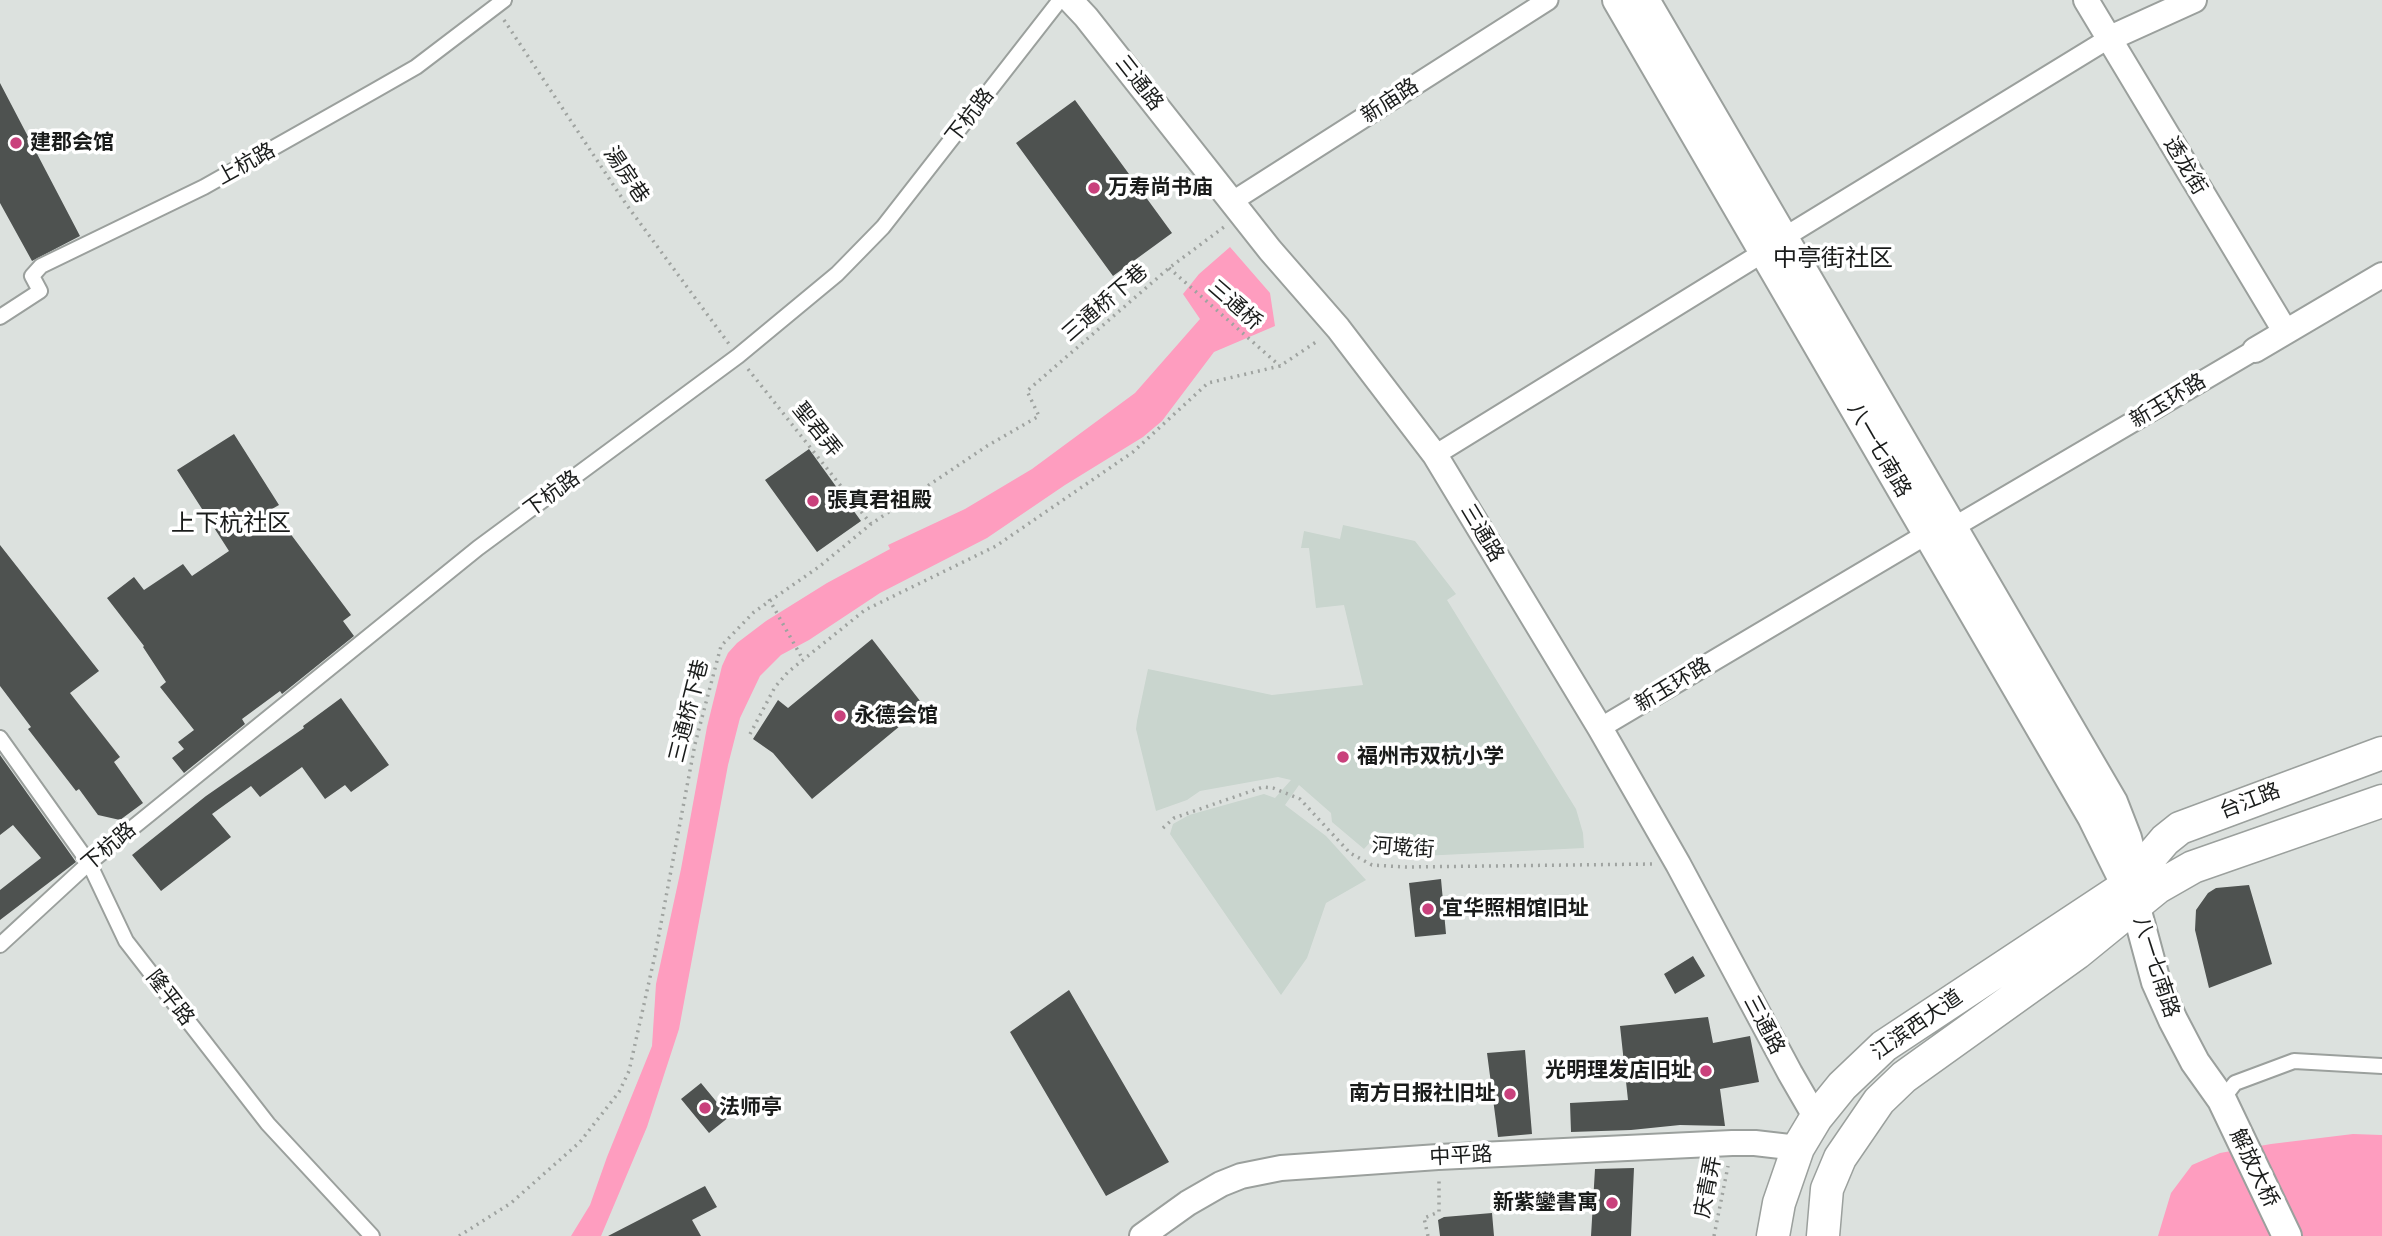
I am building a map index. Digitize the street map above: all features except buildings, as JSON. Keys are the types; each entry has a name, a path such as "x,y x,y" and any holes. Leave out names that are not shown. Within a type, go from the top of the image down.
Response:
{"main road":[{"name":"八一七南路","path":"1617,0 1774,245 1941,530 2113,802 2127,838 2133,889 2156,982 2195,1062 2222,1100"},
{"name":"八一七南路","path":"1645,0 1774,245"},
{"name":"台江路","path":"2133,889 2158,848 2180,828 2382,753"},
{"name":"台江路","path":"2133,889 2158,887 2193,867 2382,801"},
{"name":"江滨西大道","path":"1773,1236 1782,1194 1798,1148 1816,1118 1856,1070 1884,1046 2133,889"},
{"name":"江滨西大道","path":"1823,1236 1832,1173 1854,1135 1879,1101 1904,1077 2077,953 2133,889"},
{"name":"解放大桥","path":"2222,1100 2287,1236"}],"street":[{"name":"下杭路","path":"0,945 89,863 478,548 738,356 837,274 883,227 1059,0"},
{"name":"三通路","path":"1071,0 1270,250 1338,328 1435,455 1600,728 1678,864 1816,1118"},
{"name":"新庙路","path":"1237,207 1548,0"},
{"name":"透龙街","path":"2086,0 2285,331"},
{"path":"1435,455 2109,40 2194,0"},
{"name":"上杭路","path":"0,317 40,291 32,276 41,266 204,187 374,91 416,67 500,4"},
{"name":"新玉环路","path":"1600,728 2285,331 2380,283"},
{"name":"隆平路","path":"0,738 89,863 126,941 268,1124 372,1236"},
{"path":"2222,1100 2235,1083 2294,1061 2382,1066"},
{"name":"中平路","path":"1143,1236 1203,1194 1241,1176 1261,1171 1307,1165 1438,1157 1732,1143 1798,1148"}],"path":[{"name":"湯房巷","path":"500,4 626,204 738,356"},
{"name":"三通桥下巷","path":"459,1236 511,1203 580,1142 612,1102 629,1070 655,955 695,744 721,646 769,599 820,566 871,524 987,446 1039,416 1027,391 1237,207"},
{"name":"三通桥","path":"1169,268 1280,366"},
{"path":"750,734 775,687 803,659 865,610 996,546 1133,453 1208,383 1280,366 1338,328"},
{"name":"聖君弄","path":"738,356 871,524"},
{"path":"769,599 803,659"},
{"name":"河墘街","path":"1163,828 1174,818 1263,787 1273,788 1300,799 1350,853 1372,865 1405,867 1678,864"},
{"name":"庆青弄","path":"1714,1236 1732,1143"},
{"path":"1428,1236 1424,1217 1439,1212 1438,1157"}],"shaded area":[{"path":"1230,247 1270,293 1275,326 1214,352 1162,421 1143,437 987,538 880,593 809,640 781,655 760,676 740,718 728,765 679,1029 647,1127 601,1236 571,1236 590,1205 652,1046 656,984 681,869 707,727 722,666 728,653 766,621 827,583 890,549 888,545 965,509 1032,469 1135,393 1200,319 1183,294 1199,274"},
{"name":"福州市双杭小学","path":"1343,525 1415,541 1456,594 1447,600 1576,809 1584,848 1422,856 1421,846 1382,847 1373,839 1364,849 1332,822 1331,813 1299,785 1285,805 1326,836 1366,880 1326,903 1307,958 1281,995 1170,834 1173,824 1189,815 1264,794 1275,798 1291,780 1278,777 1200,791 1187,800 1156,811 1136,729 1137,721 1148,669 1272,695 1363,685 1344,605 1316,608 1309,548 1301,548 1304,531 1340,539"},
{"path":"2353,1134 2382,1135 2382,1236 2158,1236 2171,1193 2192,1165 2220,1153"}],"place":[{"name":"建郡会馆","path":"16,143"},
{"name":"万寿尚书庙","path":"1094,188"},
{"name":"張真君祖殿","path":"813,501"},
{"name":"永德会馆","path":"840,716"},
{"name":"福州市双杭小学","path":"1343,757"},
{"name":"宜华照相馆旧址","path":"1428,909"},
{"name":"光明理发店旧址","path":"1706,1071"},
{"name":"南方日报社旧址","path":"1510,1094"},
{"name":"法师亭","path":"705,1108"},
{"name":"新紫鑾書寓","path":"1612,1203"}],"district":[{"name":"中亭街社区","path":"1833,259"},
{"name":"上下杭社区","path":"231,524"}]}
